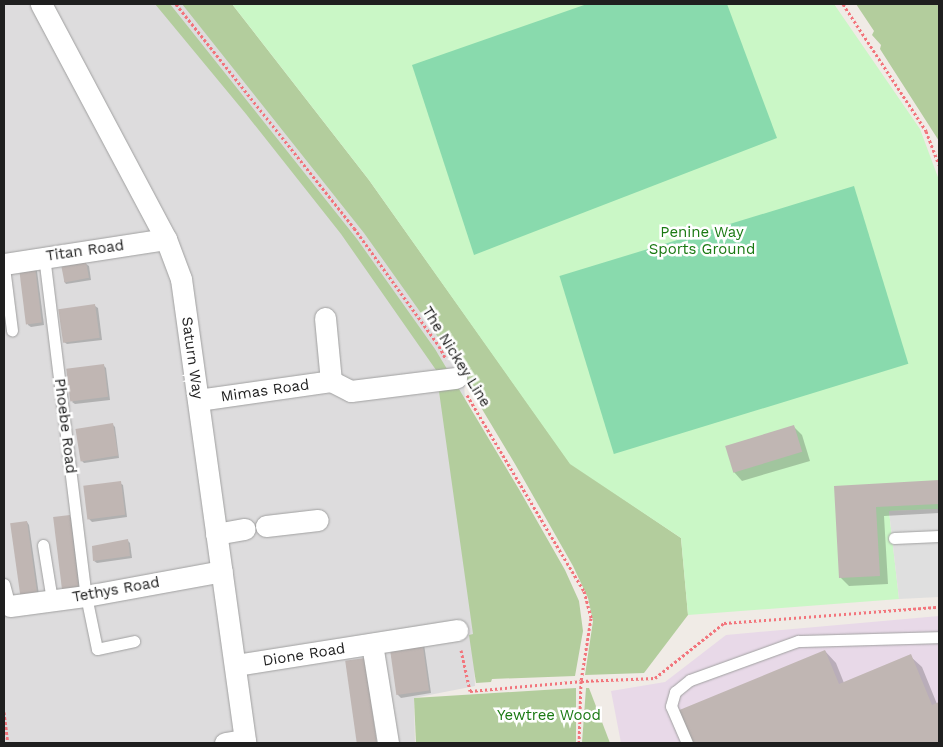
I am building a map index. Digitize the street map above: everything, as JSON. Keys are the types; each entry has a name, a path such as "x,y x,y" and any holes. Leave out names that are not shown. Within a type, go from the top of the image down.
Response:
{"street":[{"name":"Saturn Way","path":"41,4 166,239 181,278 236,665 238,742"},
{"name":"Titan Road","path":"4,265 44,256 166,239"},
{"name":"Mimas Road","path":"325,318 331,381"},
{"name":"Mimas Road","path":"198,400 331,381 351,391 456,378"},
{"path":"266,526 318,520"},
{"path":"216,534 244,528"},
{"name":"Tethys Road","path":"10,606 86,596 222,571"},
{"name":"Dione Road","path":"236,665 457,630"},
{"path":"372,644 388,743"}],"lane":[{"name":"Phoebe Road","path":"44,256 86,596 96,649 134,641"},
{"path":"4,265 12,330"},
{"path":"894,538 939,536"},
{"path":"43,546 52,600"},
{"path":"4,584 10,606"},
{"path":"686,743 671,706 675,692 690,680 798,641 939,637"}],"path":[{"name":"The Nickey Line","path":"176,4 354,228 439,346 456,378 584,591 591,618 581,681 579,743"},
{"path":"842,4 926,131 939,165"},
{"path":"457,630 470,691 581,681 655,678 724,623 939,607"},
{"path":"4,712 8,743"}],"shaded area":[{"path":"4,4 203,4 352,198 464,376 475,686 414,698 415,743 4,743"},
{"path":"939,509 939,597 899,599 889,511"},
{"path":"939,616 939,743 621,743 611,691 665,682 726,635"}],"green space":[{"path":"155,4 170,4 357,239 435,349 520,491 565,570 579,601 583,631 575,676 492,679 491,682 476,683 469,635 473,634 436,370 341,234 246,114"},
{"path":"182,4 232,4 369,180 570,463 681,538 688,615 644,673 585,675 593,621 588,598 573,566 515,464 443,344 364,233"},
{"name":"Penine Way Sports Ground","path":"232,4 834,4 920,129 939,180 939,509 889,511 899,599 688,615 681,538 570,464 369,180"},
{"path":"587,4 727,4 777,138 474,255 412,65"},
{"path":"856,4 939,4 939,141 880,49 881,45 872,35 874,31"},
{"path":"854,186 908,364 614,454 559,276"},
{"name":"Yewtree Wood","path":"576,688 576,743 416,743 414,698"},
{"path":"586,688 589,688 610,743 582,743"}],"building":[{"path":"86,262 89,278 65,282 61,267"},
{"path":"35,267 42,323 26,325 19,269"},
{"path":"95,304 100,338 63,343 58,309"},
{"path":"104,364 108,397 70,401 66,369"},
{"path":"113,423 118,456 81,462 75,429"},
{"path":"794,425 802,452 733,473 725,446"},
{"path":"939,480 939,504 876,507 880,576 839,578 834,486"},
{"path":"121,481 125,515 87,519 83,486"},
{"path":"70,515 79,587 62,590 53,517"},
{"path":"27,521 37,593 20,596 10,523"},
{"path":"128,539 130,556 93,561 92,546"},
{"path":"422,640 429,691 396,695 389,645"},
{"path":"825,650 839,684 911,654 932,705 939,702 939,743 690,743 677,711"},
{"path":"365,658 377,743 357,743 345,661"}]}
